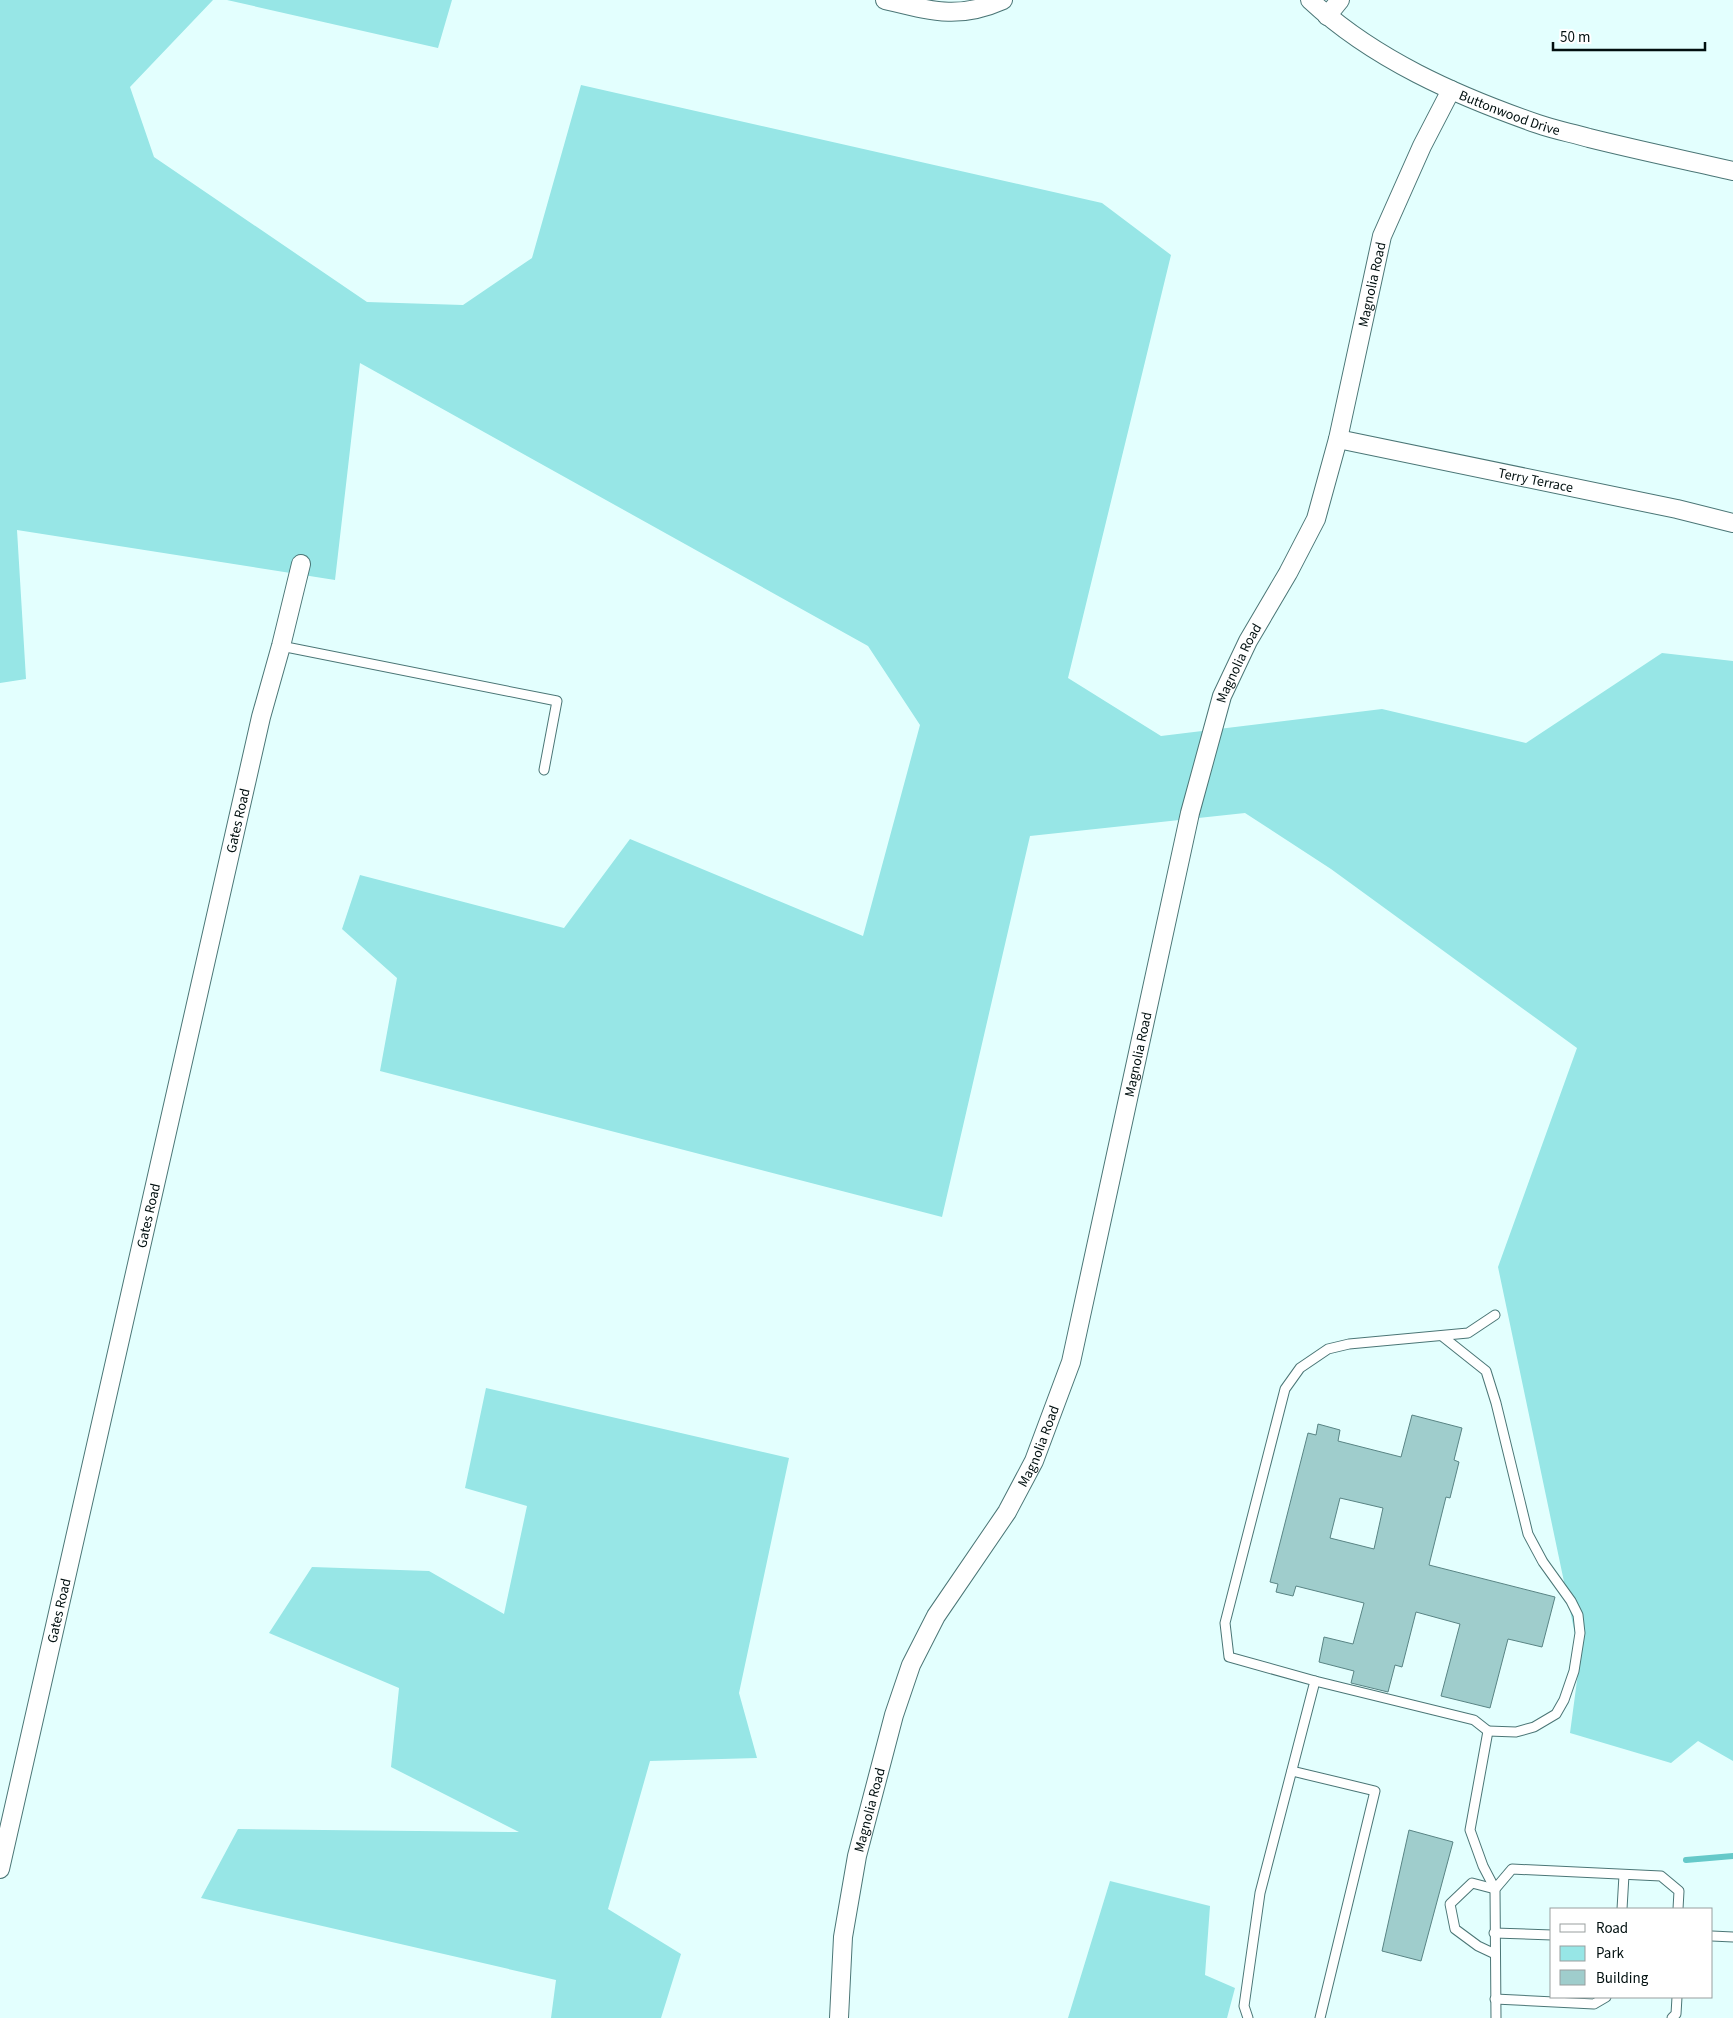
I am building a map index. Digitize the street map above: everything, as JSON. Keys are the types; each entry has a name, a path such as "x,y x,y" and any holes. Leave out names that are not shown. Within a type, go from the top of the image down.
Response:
{"street":[{"path":"885,0 938,12 963,12 991,6 1004,0"},
{"name":"Buttonwood Drive","path":"1310,0 1328,16 1388,58 1451,90 1539,124 1629,148 1733,171"},
{"path":"1328,16 1340,0"},
{"name":"Magnolia Road","path":"839,2018 844,1937 857,1856 894,1715 910,1665 936,1616 1008,1512 1034,1461 1071,1362 1190,813 1222,696 1248,641 1288,573 1316,519 1338,439 1382,236 1422,146 1451,90"},
{"name":"Terry Terrace","path":"1338,439 1733,522"},
{"name":"Gates Road","path":"0,1870 258,726 281,646 301,564"}],"lane":[{"path":"281,646 557,701 544,770"},
{"path":"1442,1336 1486,1371 1496,1403 1528,1534 1543,1562 1571,1601 1578,1615 1580,1633 1574,1670 1564,1700 1556,1714 1534,1727 1516,1732 1488,1731 1474,1720 1315,1681 1229,1657 1224,1623 1285,1390 1300,1368 1328,1349 1349,1344 1468,1333 1495,1316"},
{"path":"1248,2018 1244,2006 1260,1893 1315,1681"},
{"path":"1488,1731 1470,1830 1483,1866 1495,1889 1496,2018"},
{"path":"1292,1771 1376,1791 1320,2018"},
{"path":"1495,1889 1512,1869 1661,1876 1679,1891 1678,1908"},
{"path":"1622,1908 1624,1875"},
{"path":"1495,1889 1472,1883 1450,1904 1456,1929 1478,1946 1495,1954"},
{"path":"1494,1933 1550,1935"},
{"path":"1713,1936 1733,1937"},
{"path":"1495,1999 1594,2004 1604,1998"},
{"path":"1672,2018 1676,2014 1677,1998"}],"green space":[{"path":"0,0 213,0 130,87 154,157 367,302 463,305 532,258 581,85 1102,203 1171,255 1068,678 1161,736 1382,709 1526,743 1662,653 1733,661 1733,1761 1698,1741 1671,1763 1570,1733 1580,1658 1498,1267 1577,1048 1331,869 1245,813 1030,836 942,1217 380,1071 397,978 342,929 360,875 564,928 630,839 863,936 920,725 868,646 360,363 335,580 17,530 26,679 0,683"},
{"path":"227,0 452,0 438,48"},
{"path":"486,1388 789,1458 739,1693 757,1758 650,1761 608,1909 681,1954 661,2018 551,2018 556,1980 201,1898 238,1829 519,1832 391,1767 399,1688 269,1633 312,1567 429,1571 504,1614 527,1506 465,1488"},
{"path":"1110,1881 1210,1906 1205,1975 1235,1988 1227,2018 1068,2018"}],"building":[{"path":"1412,1415 1462,1428 1454,1460 1459,1462 1450,1498 1446,1497 1429,1565 1555,1597 1542,1647 1508,1639 1490,1708 1441,1696 1460,1624 1416,1612 1402,1667 1395,1665 1388,1692 1351,1683 1354,1671 1319,1662 1324,1637 1353,1644 1364,1603 1296,1586 1293,1596 1276,1592 1278,1584 1270,1582 1308,1433 1316,1435 1318,1424 1340,1430 1338,1441 1401,1457","holes":["1340,1498 1383,1508 1374,1549 1330,1538"]},
{"path":"1409,1830 1453,1842 1421,1961 1382,1951"}],"waterway":[{"path":"1686,1860 1733,1856"}]}
